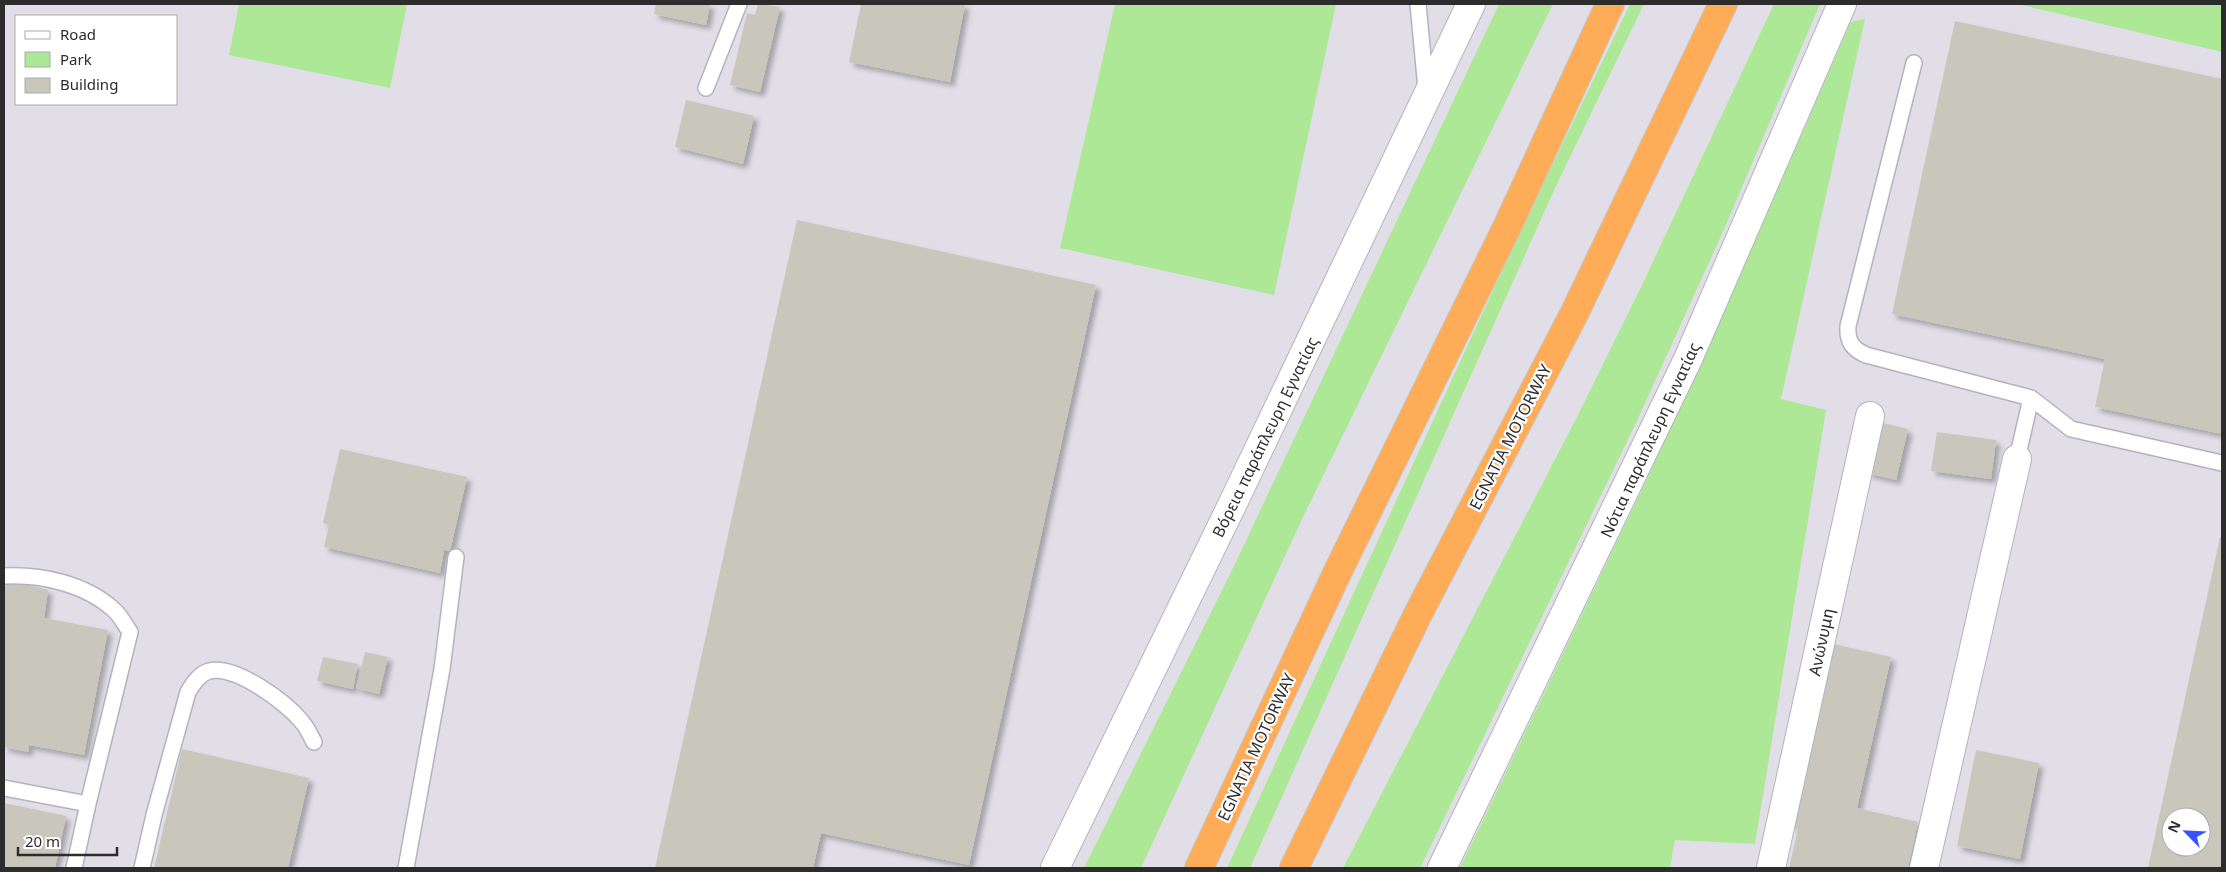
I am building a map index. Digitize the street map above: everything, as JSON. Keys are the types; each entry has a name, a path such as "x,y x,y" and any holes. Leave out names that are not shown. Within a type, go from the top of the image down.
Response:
{"highway":[{"name":"EGNATIA MOTORWAY","path":"1199,868 1344,560 1508,226 1610,4"},
{"name":"EGNATIA MOTORWAY","path":"1294,868 1418,614 1574,314 1723,4"}],"street":[{"name":"Βόρεια παράπλευρη Εγνατίας","path":"1055,868 1233,503 1471,4"},
{"name":"Νότια παράπλευρη Εγνατίας","path":"1442,868 1688,359 1842,4"},
{"name":"Ανώνυμη","path":"1771,868 1870,416"},
{"path":"1924,868 2017,459"}],"lane":[{"path":"706,88 739,4"},
{"path":"1418,4 1427,96"},
{"path":"1914,64 1848,326 1851,344 1857,351 1866,355 2031,398 2071,429 2222,463"},
{"path":"2017,459 2031,398"},
{"path":"406,868 442,669 456,557"},
{"path":"4,576 33,577 60,582 90,594 114,610 130,632 74,868"},
{"path":"142,868 154,815 188,692 200,676 209,671 232,673 269,692 303,722 314,742"},
{"path":"4,788 88,804"}],"shaded area":[{"path":"4,4 2222,4 2222,868 4,868"}],"green space":[{"path":"239,4 407,4 390,88 229,55"},
{"path":"1115,4 1336,4 1274,295 1060,248"},
{"path":"1499,4 1553,4 1303,517 1141,868 1084,868 1234,566"},
{"path":"1630,4 1644,4 1555,188 1250,868 1227,868 1519,234"},
{"path":"1774,4 1820,4 1726,225 1636,423 1420,868 1343,868 1579,413 1642,285"},
{"path":"2017,4 2222,4 2222,52"},
{"path":"1865,19 1781,399 1826,410 1755,844 1675,840 1670,868 1460,868 1648,477 1724,312 1851,22"}],"building":[{"path":"656,4 710,4 706,25 654,14"},
{"path":"758,4 780,7 760,92 730,85 747,13 755,15"},
{"path":"861,4 965,4 950,82 849,62"},
{"path":"1955,21 2222,79 2222,434 2095,407 2105,359 1892,314"},
{"path":"686,100 754,116 743,164 675,147"},
{"path":"797,220 1096,285 969,865 821,833 813,868 655,868"},
{"path":"1879,422 1908,429 1896,480 1867,473"},
{"path":"1937,432 1996,440 1991,479 1931,471"},
{"path":"340,449 467,477 450,551 444,550 440,573 324,547 329,525 323,523"},
{"path":"2220,537 2222,538 2222,868 2148,868 2161,808 2161,857 2211,857 2211,807 2161,807"},
{"path":"14,581 48,590 44,618 108,630 84,755 29,745 28,752 4,747 4,583"},
{"path":"1833,644 1891,657 1857,808 1918,822 1908,868 1789,868 1798,829 1792,827"},
{"path":"365,652 388,657 379,694 356,688"},
{"path":"323,657 358,664 353,689 317,681"},
{"path":"182,749 309,778 288,868 154,868"},
{"path":"1976,750 2039,763 2020,859 1957,846"},
{"path":"4,803 66,816 55,868 4,868"}]}
